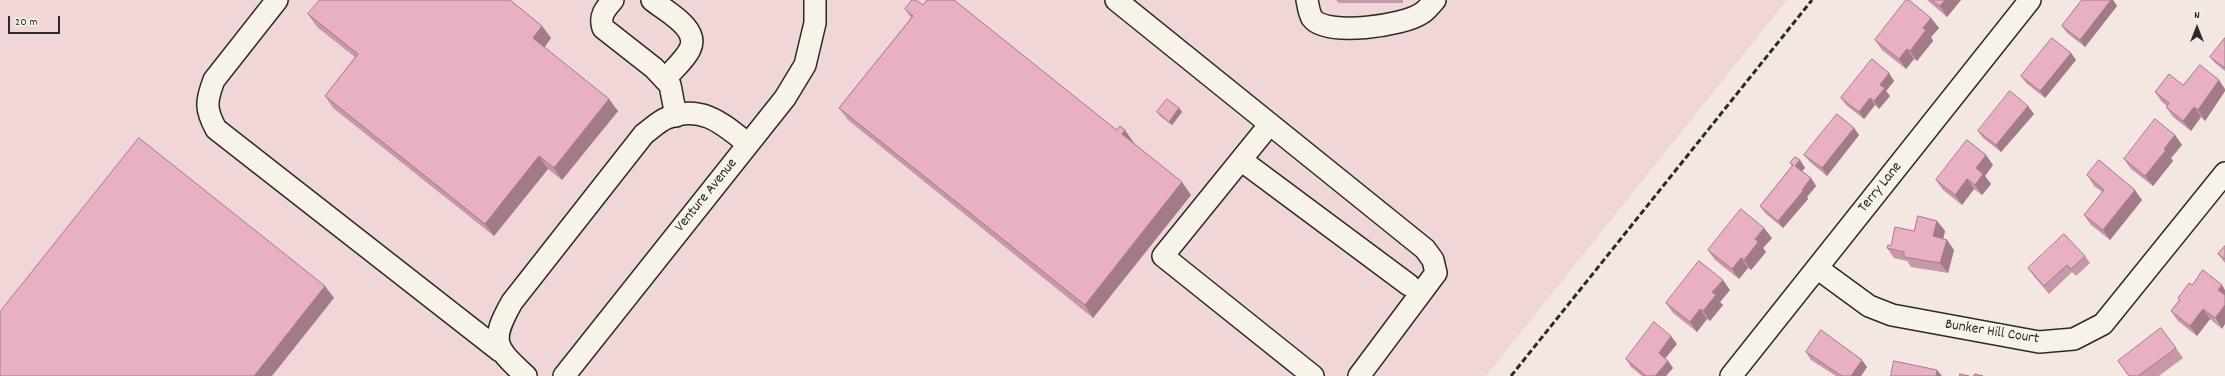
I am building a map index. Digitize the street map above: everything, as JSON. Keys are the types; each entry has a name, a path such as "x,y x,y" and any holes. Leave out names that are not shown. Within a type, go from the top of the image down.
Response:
{"street":[{"path":"277,0 214,80 209,94 207,114 216,129 500,351 526,376"},
{"path":"613,0 603,11 601,22 603,28 654,68 670,85 676,116"},
{"path":"652,0 688,27 692,38 690,49 665,80"},
{"name":"Venture Avenue","path":"564,376 785,98 805,64 815,23 815,0"},
{"path":"1116,0 1425,249 1433,260 1436,273 1359,376"},
{"path":"1307,0 1313,18 1322,25 1355,29 1391,26 1422,14 1435,0"},
{"name":"Terry Lane","path":"1731,376 2030,0"},
{"path":"500,351 498,340 501,322 512,302 644,134 666,118 683,114 703,114 719,121 748,144"},
{"path":"1270,124 1163,256 1314,376"},
{"path":"1241,160 1409,285"},
{"name":"Bunker Hill Court","path":"1817,268 1869,306 1892,315 2039,342 2074,339 2103,324 2225,173"}],"shaded area":[{"path":"0,0 1787,0 1486,376 0,376"}],"building":[{"path":"320,0 510,0 542,26 533,38 609,99 554,168 539,156 485,224 325,96 358,54 308,14"},
{"path":"912,0 916,0 923,5 927,0 954,0 1114,128 1117,130 1120,126 1125,130 1122,134 1182,182 1085,305 839,108 913,16 905,9"},
{"path":"1906,0 1909,0 1931,18 1923,28 1926,30 1910,51 1907,49 1899,59 1875,40"},
{"path":"1932,0 1945,0 1940,6"},
{"path":"2082,0 2111,0 2080,40 2062,26"},
{"path":"2052,38 2071,53 2040,91 2021,76"},
{"path":"2225,38 2225,68 2210,57"},
{"path":"1872,59 1889,73 1880,85 1885,88 1874,101 1870,98 1859,112 1841,98"},
{"path":"2200,65 2219,80 2198,110 2194,107 2183,121 2166,107 2169,103 2155,92 2169,74 2183,85"},
{"path":"2010,91 2028,106 1996,145 1978,131"},
{"path":"1167,99 1179,108 1169,122 1157,112"},
{"path":"1837,114 1854,128 1822,168 1804,155"},
{"path":"2155,119 2175,135 2164,149 2166,150 2145,176 2124,159"},
{"path":"139,138 325,286 254,376 0,376 0,312"},
{"path":"1967,140 1986,155 1976,168 1983,174 1975,185 1967,179 1955,195 1936,180"},
{"path":"1795,157 1800,160 1795,166 1811,178 1802,190 1803,191 1778,221 1760,206 1793,165 1790,163"},
{"path":"2099,160 2135,190 2103,230 2084,215 2104,190 2087,175"},
{"path":"1741,209 1764,228 1755,239 1758,242 1756,245 1744,260 1741,258 1732,269 1708,250"},
{"path":"1918,216 1937,221 1933,236 1947,240 1940,263 1904,257 1904,252 1887,248 1888,245 1891,246 1895,227 1914,231"},
{"path":"2064,234 2085,256 2071,269 2067,265 2044,286 2028,268"},
{"path":"2225,246 2225,259 2218,254"},
{"path":"1699,261 1723,280 1712,292 1716,295 1703,311 1700,309 1690,322 1666,303"},
{"path":"2203,270 2222,285 2218,290 2225,295 2225,305 2215,318 2203,309 2190,326 2171,311 2180,300 2178,298 2189,283 2192,285"},
{"path":"1654,322 1671,336 1659,353 1668,361 1655,376 1646,376 1626,359"},
{"path":"2161,328 2176,348 2138,376 2129,376 2118,361"},
{"path":"1821,330 1862,360 1851,376 1842,376 1806,352"},
{"path":"1894,361 1937,370 1936,376 1891,376"}],"railway":[{"path":"1511,376 1812,0"}]}
